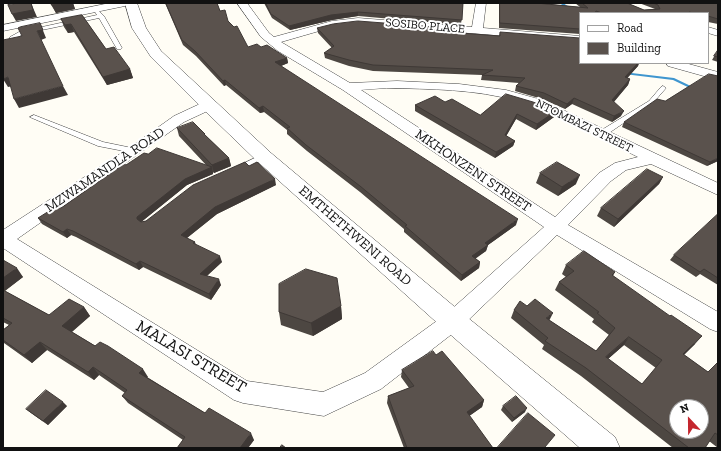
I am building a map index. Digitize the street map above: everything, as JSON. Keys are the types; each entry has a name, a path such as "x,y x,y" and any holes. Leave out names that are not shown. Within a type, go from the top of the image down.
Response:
{"street":[{"path":"3,28 99,12 125,3"},
{"name":"EMTHETHWENI ROAD","path":"131,3 139,28 156,54 264,157 453,321 604,448"},
{"name":"MKHONZENI STREET","path":"242,3 259,27 282,49 348,87 556,226 718,323"},
{"path":"477,30 481,3"},
{"name":"SOSIBO PLACE","path":"272,41 332,24 358,21 579,39"},
{"path":"676,64 718,76"},
{"name":"NTOMBAZI STREET","path":"348,87 398,84 459,87 504,93 540,104 603,133 651,159 718,190"},
{"name":"MZWAMANDLA ROAD","path":"3,239 134,151 179,118 209,105"},
{"name":"MALASI STREET","path":"3,239 243,392 324,404 373,381 453,321 556,226 606,177 621,166 651,159"}],"lane":[{"path":"11,44 12,38 22,32 99,12 119,48"},
{"path":"603,133 651,102 663,88"},
{"path":"34,117 101,144 134,151"},
{"path":"231,171 264,157"}],"building":[{"path":"31,3 33,10 12,14 8,5"},
{"path":"51,3 62,3 52,5"},
{"path":"166,3 217,3 220,11 225,10 228,21 234,27 237,26 248,47 257,44 261,47 267,45 287,58 275,62 518,219 485,243 488,245 472,256 480,262 462,275 405,226 407,225 360,186 306,145 287,128 290,127 263,106 259,108 225,80 223,81 195,51 182,40"},
{"path":"266,3 463,3 462,20 358,12 331,15 289,26 271,14"},
{"path":"500,3 536,3 588,8 582,3 627,3 644,10 660,9 658,5 653,3 718,3 718,19 709,16 709,12 596,11 579,12 579,29 500,23"},
{"path":"82,15 106,49 114,47 130,69 103,77 71,24 65,25 61,19"},
{"path":"358,21 461,29 461,33 500,36 500,32 579,38 579,64 637,64 625,77 630,79 612,100 624,111 614,116 574,98 567,104 544,93 516,86 525,78 482,75 493,70 373,65 324,53 334,46 317,28 333,24"},
{"path":"40,23 43,30 37,31 63,86 14,99 8,77 3,79 3,40 22,36 18,28 20,27"},
{"path":"718,50 718,57 714,56"},
{"path":"709,74 718,76 718,158 710,162 624,122 657,99 665,101"},
{"path":"506,94 556,111 537,124 517,114 505,135 515,141 496,152 415,105 435,96 445,102 452,99 480,115"},
{"path":"193,122 229,158 212,165 177,128"},
{"path":"157,148 212,167 185,179 137,217 137,219 141,222 146,221 193,185 245,162 249,166 257,162 275,179 215,207 181,235 195,242 193,243 220,256 200,274 219,279 209,294 140,261 136,264 73,231 67,229 63,232 38,218 57,206 61,208 124,164 126,165 144,153 148,154"},
{"path":"557,162 580,175 562,187 540,173"},
{"path":"647,169 663,177 618,219 601,208"},
{"path":"718,214 718,278 704,269 700,272 674,255"},
{"path":"584,251 615,272 612,275 670,316 671,315 702,336 683,354 708,372 718,362 718,435 715,433 705,448 689,448 677,439 709,439 709,399 669,399 669,432 586,368 545,341 548,338 514,310 520,301 527,306 535,299 553,313 546,318 596,351 615,328 597,313 599,312 559,282 574,271 566,265","holes":["629,337 662,360 642,384 606,357"]},
{"path":"3,260 17,268 3,278"},
{"path":"306,269 337,278 341,306 311,323 279,312 279,284"},
{"path":"3,290 49,315 69,299 84,307 62,326 95,346 100,342 108,346 143,369 139,373 205,413 209,408 251,433 240,448 177,448 185,437 122,396 127,390 93,367 88,372 40,342 24,355 3,340 3,330 12,323 3,318"},
{"path":"433,351 436,355 442,351 484,400 467,412 493,448 407,448 388,396 414,386 402,370"},
{"path":"46,390 63,402 43,421 26,409"},
{"path":"516,396 527,408 514,418 503,406"},
{"path":"528,413 555,435 545,447 546,448 497,448"}],"waterway":[{"path":"561,3 579,14"},
{"path":"624,73 674,79 695,89"}]}
